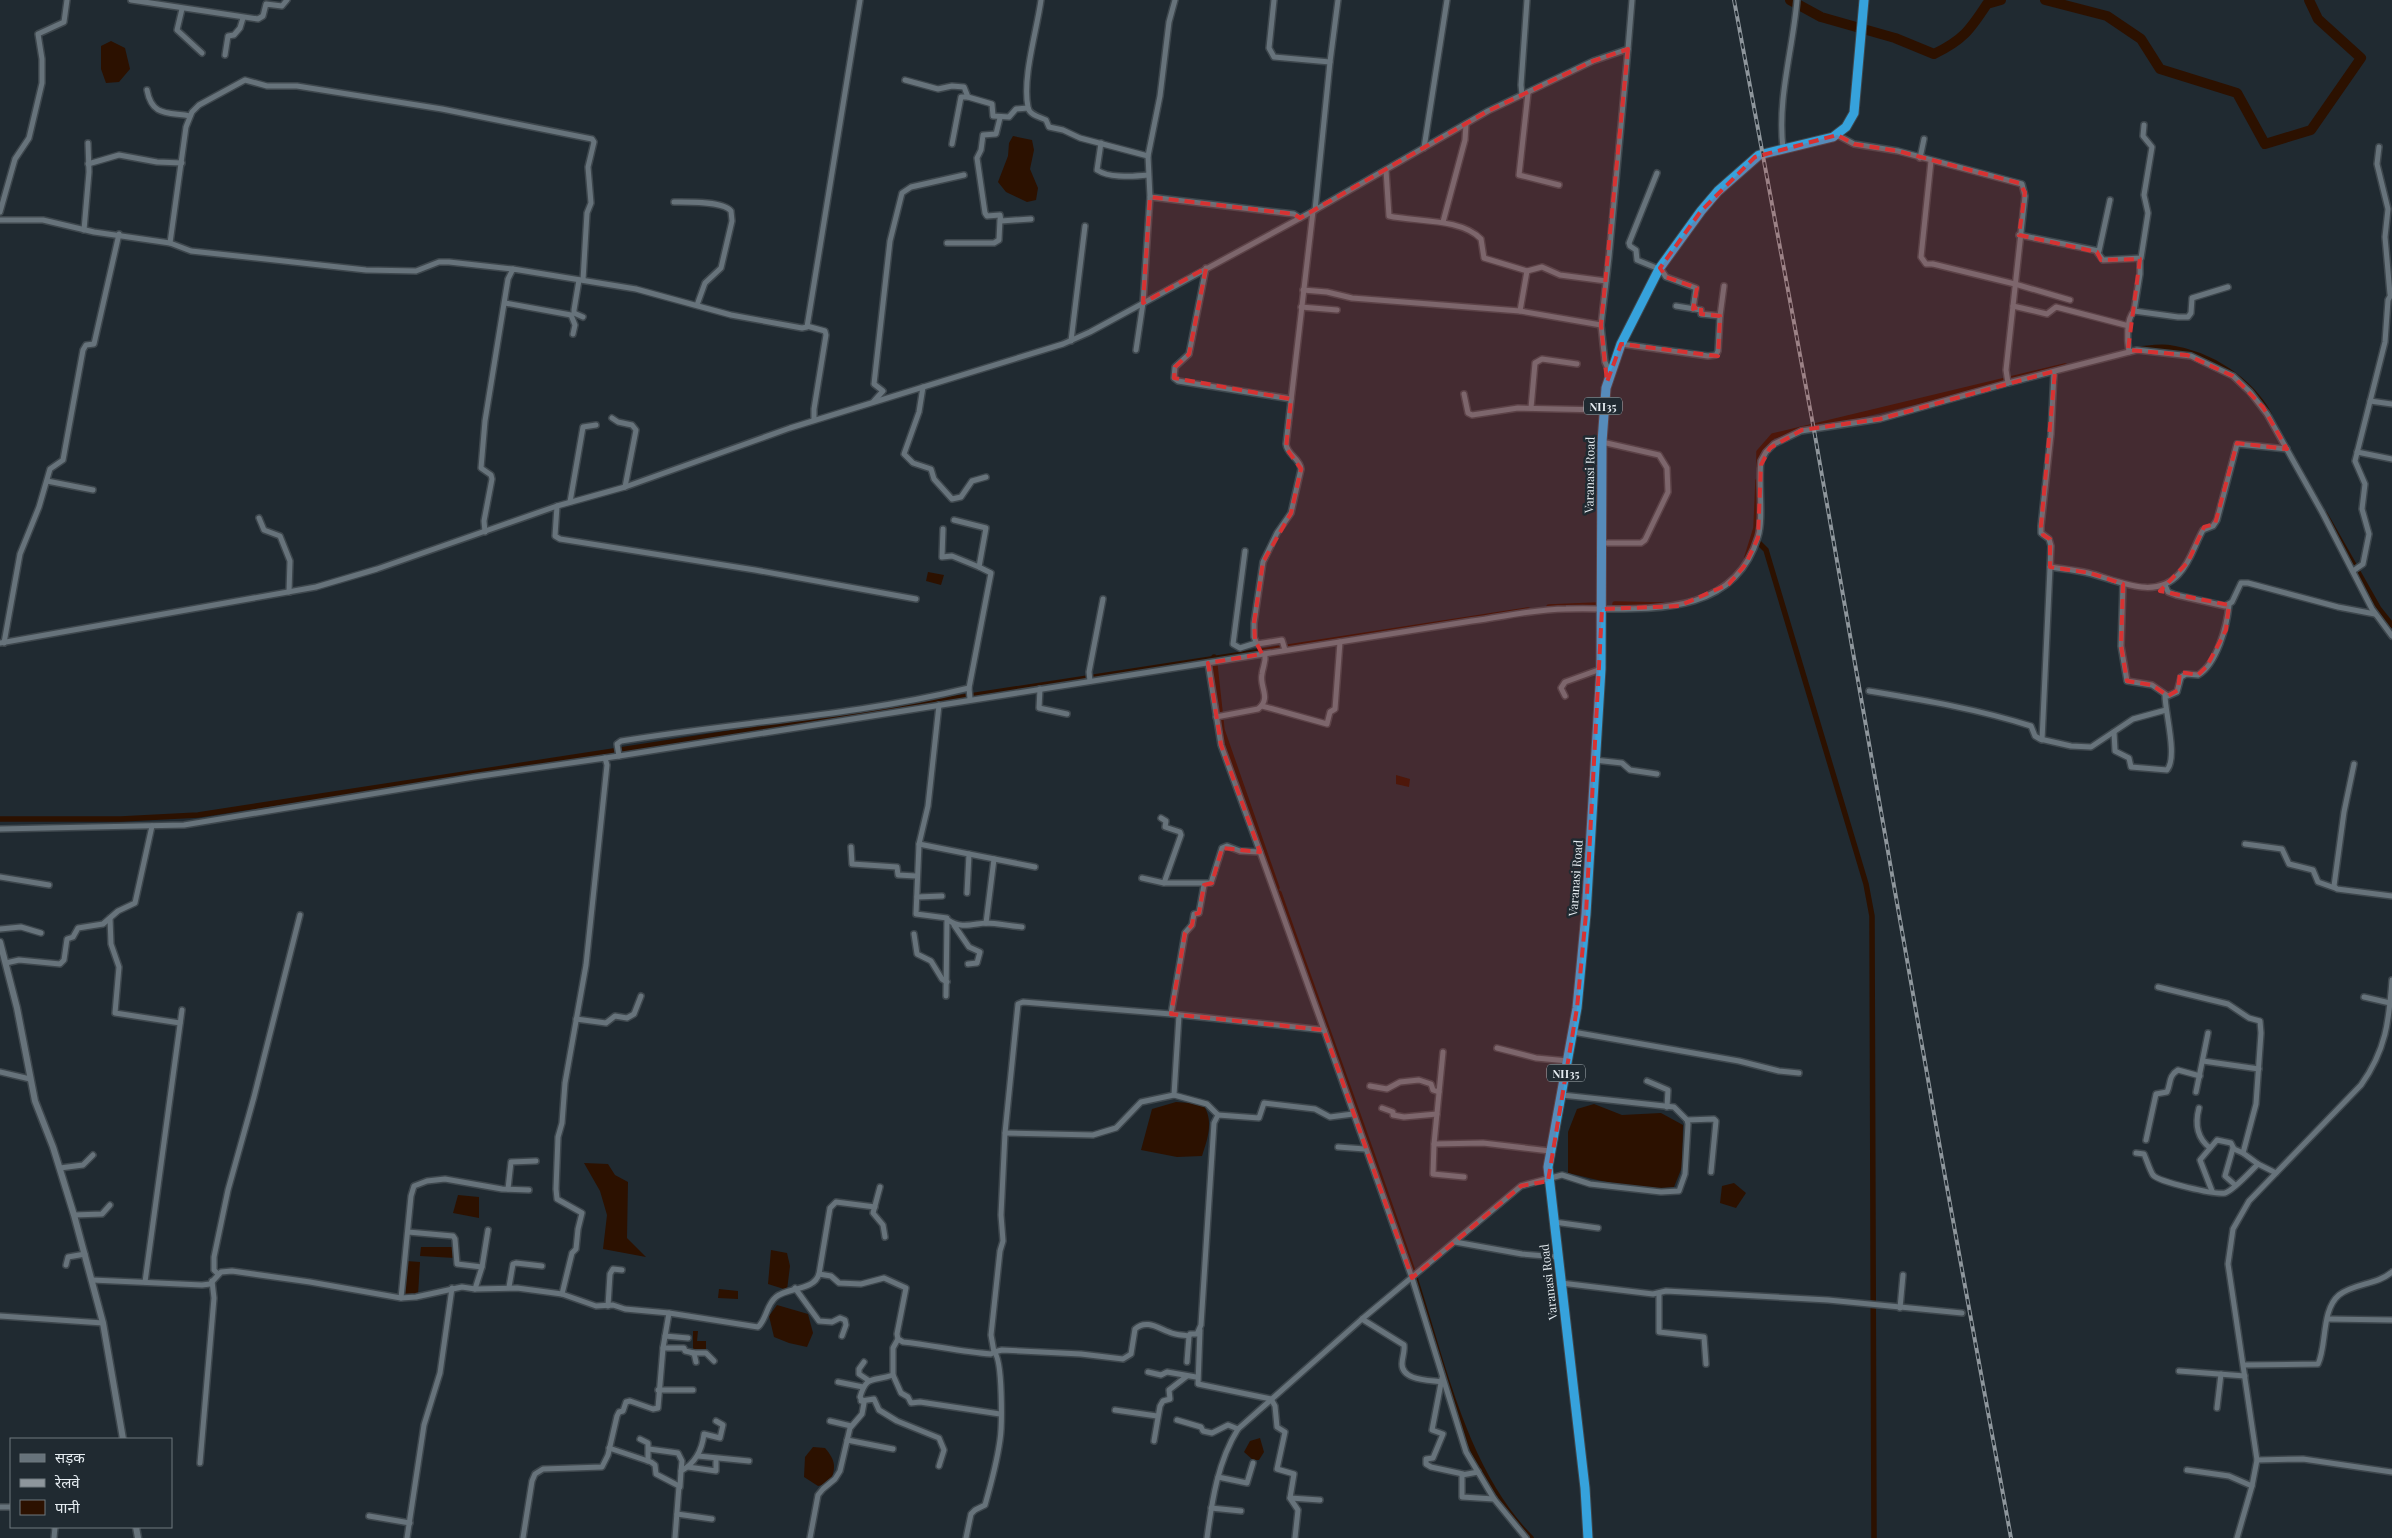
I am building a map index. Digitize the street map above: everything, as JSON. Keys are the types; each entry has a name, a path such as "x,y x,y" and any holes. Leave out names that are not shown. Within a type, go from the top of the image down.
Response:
{"highway":[{"path":"1837,135 1846,127 1854,113 1864,0"},
{"name":"NH35","path":"1783,148 1837,135"},
{"name":"Varanasi Road","path":"1588,1538 1585,1488 1548,1181 1550,1151 1573,1032 1586,914 1601,669 1603,410 1610,373 1621,344 1660,269 1683,235 1718,191 1747,164 1759,155 1783,148"}],"street":[{"path":"0,212 14,159 29,138 42,83 42,58 38,34 64,22 67,0"},
{"path":"131,0 243,18 261,18 266,4 284,6 287,0"},
{"path":"807,326 860,0"},
{"path":"1041,0 1028,76 1028,108 1032,113 1046,120 1049,128 1063,130 1080,138 1148,156"},
{"path":"1136,350 1143,304 1150,197 1148,156 1160,96 1169,22 1175,0"},
{"path":"1274,0 1269,48 1274,57 1330,62"},
{"path":"1256,643 1254,623 1263,562 1277,533 1291,513 1301,469 1300,463 1286,448 1338,0"},
{"path":"1424,148 1447,0"},
{"path":"1527,0 1521,85 1525,94 1519,175 1559,185"},
{"path":"1610,373 1605,362 1601,325 1632,0"},
{"path":"1783,148 1782,120 1786,74 1797,0"},
{"path":"182,9 177,30 202,54"},
{"path":"226,55 228,36 234,35 240,28 243,18"},
{"path":"120,234 94,344 86,345 83,350 63,460 50,469 39,507 20,554 2,643 316,587 377,569 557,506 625,486 814,420 1071,341 1300,218 1466,124 1593,61 1628,49"},
{"path":"170,243 186,127 190,116 199,106 247,80 267,86 297,86 442,109 592,139 594,142 588,168 591,203 587,213 581,280 574,310 574,314 583,317"},
{"path":"905,80 938,89 952,86 964,87 968,97"},
{"path":"147,90 149,102 158,110 190,116"},
{"path":"952,144 961,96 992,104 993,116 1000,118 1009,117 1016,109 1028,108"},
{"path":"1000,118 996,134 983,135 976,162 985,212 987,216 1000,214"},
{"path":"1443,222 1464,140 1466,124"},
{"path":"2129,350 2129,326 2134,311 2148,213 2144,195 2152,147 2150,142 2143,136 2144,125"},
{"path":"1837,135 1854,144 1892,150 2022,184 2025,192 2019,236 2006,374 2007,382"},
{"path":"1920,158 1924,138"},
{"path":"84,230 88,143"},
{"path":"1101,143 1098,170 1102,173 1123,176 1148,176"},
{"path":"2354,571 2364,561 2369,534 2362,509 2364,481 2356,465 2357,452 2385,342 2388,300 2391,294 2385,237 2388,209 2377,164 2379,147"},
{"path":"88,164 119,155 157,162 182,163"},
{"path":"1932,161 1921,257 1926,264 1933,264 2015,284 2070,300"},
{"path":"1386,170 1389,216 1443,222 1479,236 1482,241 1484,258 1527,271 1542,267 1560,275 1606,281"},
{"path":"1657,173 1629,243 1636,250 1637,260 1660,269 1666,277 1696,288 1693,309"},
{"path":"874,402 883,391 874,384 890,241 902,193 911,187 964,175"},
{"path":"1150,197 1294,214 1300,218"},
{"path":"2097,252 2101,247 2110,200"},
{"path":"674,202 727,207 731,211 732,221 721,268 705,283 697,305"},
{"path":"1000,214 1001,221 1031,218"},
{"path":"947,243 994,243 999,240 1000,214"},
{"path":"0,220 43,220 84,230 170,243 191,250 213,254 366,270 416,271 439,262 512,269 636,289 765,321 802,328 807,326 825,331 826,335 814,409 814,420"},
{"path":"1071,341 1085,226"},
{"path":"2019,236 2097,252 2103,260 2140,259"},
{"path":"1206,268 1189,354 1175,367 1174,378 1178,382 1291,399"},
{"path":"485,532 484,521 492,477 481,467 485,421 508,279 512,269"},
{"path":"1520,312 1527,271"},
{"path":"1621,344 1712,356 1718,351 1724,286"},
{"path":"2134,311 2178,318 2188,317 2191,313 2192,298 2228,287"},
{"path":"1303,290 1352,298 1520,312 1601,325"},
{"path":"505,303 571,315 575,325 574,334"},
{"path":"1676,306 1701,310 1701,314 1720,316"},
{"path":"2013,306 2047,314 2056,308 2129,326"},
{"path":"1301,307 1337,310"},
{"path":"0,829 204,823 474,777 606,758 618,754 940,705 970,698 1265,654 1285,647 1340,642 1602,604 1670,607 1698,601 1719,591 1732,581 1746,565 1757,540 1761,461 1766,452 1779,440 1801,431 1880,419 2007,382 2054,372 2129,350 2187,355 2204,360 2233,376 2263,407 2354,571 2375,614 2392,636"},
{"path":"1532,408 1535,363 1542,359 1577,364"},
{"path":"2042,740 2050,543 2041,533 2041,526 2051,434 2054,372"},
{"path":"923,387 919,412 904,454 913,463 931,470 934,479 952,499 961,497 972,481 986,477"},
{"path":"1464,394 1468,413 1472,415 1518,408 1603,410"},
{"path":"2370,401 2392,404"},
{"path":"612,418 618,422 632,424 636,430 625,486"},
{"path":"570,502 583,427 596,426"},
{"path":"1601,544 1641,543 1645,540 1668,492 1667,468 1659,455 1602,442"},
{"path":"2050,567 2090,573 2122,584 2139,587 2165,585 2176,578 2184,567 2205,528 2215,524 2236,444 2287,449"},
{"path":"2357,452 2392,459"},
{"path":"47,481 93,490"},
{"path":"557,506 554,531 555,536 560,539 755,570 916,599"},
{"path":"259,518 264,530 280,536 290,561 289,592"},
{"path":"954,520 986,528 979,567"},
{"path":"943,529 942,557 952,556 991,573 969,688 970,698"},
{"path":"1245,552 1232,644 1240,648 1256,643 1280,640 1285,647"},
{"path":"2122,584 2122,646 2127,681 2152,685 2165,695 2177,692 2180,679 2184,675 2198,675 2207,666 2226,630 2229,605 2241,583 2244,582 2375,614"},
{"path":"2165,585 2168,592 2176,595 2210,605 2229,605"},
{"path":"1090,680 1089,672 1103,599"},
{"path":"1262,706 1328,724 1330,712 1335,709 1340,642"},
{"path":"1220,717 1258,709 1262,706 1266,695 1261,676 1266,665 1265,654"},
{"path":"1213,662 1222,745 1412,1277 1466,1452 1494,1499 1526,1538"},
{"path":"1564,696 1562,688 1565,682 1601,669"},
{"path":"618,754 617,744 621,741 655,735 858,710 918,700 969,688"},
{"path":"1040,689 1039,708 1066,714"},
{"path":"1869,691 1942,704 2024,724 2030,726 2035,736 2042,740 2071,746 2091,747 2133,719 2166,710"},
{"path":"2114,732 2115,751 2129,758 2131,767 2167,770 2170,764 2171,749 2165,695"},
{"path":"940,705 928,806 919,844 916,876 918,897 916,914 946,916 969,947 980,952 977,963 968,964"},
{"path":"562,1294 572,1253 576,1249 582,1213 557,1199 558,1137 562,1123 565,1083 586,965 604,802 606,758"},
{"path":"1594,760 1622,763 1630,770 1657,774"},
{"path":"2335,888 2344,812 2354,764"},
{"path":"1161,818 1166,821 1165,827 1180,832 1181,835 1164,883"},
{"path":"6,963 20,960 60,964 64,960 67,939 73,937 78,928 103,924 120,909 135,903 152,826"},
{"path":"919,844 1035,867"},
{"path":"2245,844 2282,849 2291,865 2313,870 2318,882 2335,888 2392,896"},
{"path":"1142,878 1164,883 1211,883 1222,848 1227,846 1240,851 1260,852"},
{"path":"851,848 852,864 898,867 898,875 916,876"},
{"path":"967,893 969,854"},
{"path":"986,923 994,859"},
{"path":"0,877 49,885"},
{"path":"1170,1014 1185,933 1192,926 1194,914 1199,913 1204,884"},
{"path":"918,897 942,896"},
{"path":"218,1274 214,1270 214,1256 228,1190 254,1098 300,915"},
{"path":"110,918 111,944 119,967 115,1013 180,1023"},
{"path":"946,996 948,920"},
{"path":"954,925 976,926 986,923 1022,927"},
{"path":"0,929 24,927 41,933"},
{"path":"914,934 916,953 921,958 935,965 942,979 946,982"},
{"path":"0,942 19,1016 37,1108 60,1168 103,1323 123,1438"},
{"path":"2237,1538 2257,1460 2243,1376 2244,1365 2228,1264 2233,1229 2249,1201 2360,1085 2369,1073 2387,1034 2392,980"},
{"path":"2158,987 2228,1004 2249,1018 2260,1021 2259,1069 2254,1111 2243,1153"},
{"path":"576,1019 606,1023 616,1016 627,1018 634,1014 641,996"},
{"path":"2364,997 2390,1003"},
{"path":"966,1538 971,1514 975,1510 984,1507 986,1502 1000,1439 1000,1374 998,1357 994,1352 991,1335 1000,1251 1003,1241 1001,1215 1005,1133 1017,1007 1020,1003 1170,1014 1324,1030"},
{"path":"145,1282 182,1010"},
{"path":"1174,1095 1179,1015"},
{"path":"1573,1032 1739,1061 1779,1072 1799,1073"},
{"path":"2196,1092 2208,1033"},
{"path":"1497,1048 1536,1058 1568,1061"},
{"path":"1443,1052 1433,1174 1464,1177"},
{"path":"2202,1061 2259,1069"},
{"path":"2146,1140 2156,1094 2167,1092 2170,1078 2174,1072 2178,1070 2200,1076"},
{"path":"0,1072 30,1079"},
{"path":"1370,1086 1387,1089 1397,1083 1419,1080 1431,1084 1432,1090 1439,1092"},
{"path":"1647,1081 1668,1090 1667,1107"},
{"path":"1005,1133 1093,1135 1116,1128 1141,1102 1174,1095 1207,1104 1218,1115 1259,1118 1264,1103 1315,1109 1330,1117 1353,1114"},
{"path":"1562,1095 1674,1107 1687,1120 1716,1121 1711,1172"},
{"path":"1382,1108 1393,1112 1393,1115 1404,1117 1437,1114"},
{"path":"2199,1108 2196,1120 2201,1140 2210,1148"},
{"path":"1218,1115 1214,1124 1196,1377 1198,1384 1204,1387 1271,1399"},
{"path":"1207,1538 1218,1477 1230,1440 1238,1429 1362,1319 1521,1186 1548,1181 1562,1176 1590,1184 1675,1193 1681,1188 1685,1174 1687,1120"},
{"path":"2212,1191 2200,1162 2215,1142 2220,1140 2231,1143 2233,1148 2276,1173"},
{"path":"1434,1144 1483,1143 1550,1151"},
{"path":"1338,1147 1365,1149"},
{"path":"2233,1148 2225,1176 2235,1185"},
{"path":"2136,1153 2144,1154 2155,1176 2172,1184 2225,1193 2258,1164"},
{"path":"60,1168 83,1165 92,1155"},
{"path":"508,1189 511,1162 536,1161"},
{"path":"401,1298 412,1190 418,1184 445,1179 508,1189 530,1190"},
{"path":"880,1187 874,1216 883,1225 885,1237"},
{"path":"92,1280 202,1285 212,1281 218,1274 232,1271 349,1288 401,1298 416,1297 462,1286 475,1289 509,1287 562,1294 596,1306 669,1313 758,1327 774,1298 795,1288 815,1282 819,1274 832,1204 836,1202 875,1207"},
{"path":"74,1215 102,1214 106,1212 110,1205"},
{"path":"1553,1222 1598,1228"},
{"path":"475,1289 482,1267 488,1230"},
{"path":"408,1232 453,1236 457,1264 482,1267"},
{"path":"1454,1242 1522,1254 1558,1257"},
{"path":"66,1265 68,1257 85,1254"},
{"path":"509,1287 513,1264 516,1262 542,1266"},
{"path":"608,1306 610,1274 613,1269 622,1270"},
{"path":"2244,1365 2318,1364 2328,1319 2335,1300 2339,1296 2392,1272"},
{"path":"819,1274 831,1276 839,1283 861,1284 884,1278 906,1288 898,1339 893,1348 892,1375 901,1393 908,1397 911,1402 1000,1414"},
{"path":"1900,1308 1903,1275"},
{"path":"200,1463 214,1298 212,1281"},
{"path":"1560,1283 1659,1293 1666,1291 1870,1304 1962,1313"},
{"path":"407,1538 424,1425 440,1373 452,1288"},
{"path":"795,1288 819,1321 832,1322 840,1318 845,1320 846,1326 842,1336"},
{"path":"1659,1293 1659,1332 1704,1338 1706,1364"},
{"path":"524,1538 532,1480 536,1474 543,1469 602,1467 608,1455 617,1416 619,1412 623,1411 626,1402 630,1401 656,1409 659,1405 658,1390 669,1313"},
{"path":"0,1316 103,1323"},
{"path":"1362,1319 1404,1345 1402,1364 1404,1371 1409,1377 1442,1382"},
{"path":"2328,1319 2392,1320"},
{"path":"898,1339 966,1352 991,1354 1002,1350 1081,1354 1123,1359 1131,1354 1135,1329 1140,1325 1155,1325 1170,1333 1189,1336 1190,1334 1197,1334 1200,1329"},
{"path":"665,1336 688,1338"},
{"path":"1187,1362 1189,1336"},
{"path":"663,1348 684,1348 685,1351 692,1353 706,1353 714,1361"},
{"path":"692,1353 694,1353 696,1362"},
{"path":"864,1362 858,1372 868,1380"},
{"path":"2179,1370 2243,1376"},
{"path":"1148,1372 1162,1375 1168,1372 1196,1377"},
{"path":"2217,1408 2221,1374"},
{"path":"810,1538 818,1495 837,1476 851,1426 862,1414 864,1403 861,1401 863,1386 868,1380 892,1375"},
{"path":"1442,1375 1432,1430 1443,1434 1432,1458 1426,1459 1426,1464 1431,1467 1464,1474 1478,1472"},
{"path":"1154,1440 1157,1416 1163,1401 1170,1399 1169,1390 1187,1376"},
{"path":"838,1382 863,1386"},
{"path":"658,1390 693,1390"},
{"path":"861,1401 874,1399 879,1410 897,1421 939,1438 944,1450 939,1466"},
{"path":"1271,1399 1275,1406 1277,1427 1285,1432 1277,1469 1294,1474 1290,1498 1298,1510 1295,1538"},
{"path":"1115,1410 1157,1416"},
{"path":"1177,1420 1201,1427 1204,1432 1212,1433 1228,1426 1238,1429"},
{"path":"681,1471 688,1467 703,1448 704,1434 720,1438 723,1424 716,1421"},
{"path":"830,1421 851,1426"},
{"path":"640,1439 648,1443 648,1461"},
{"path":"848,1440 893,1449"},
{"path":"609,1448 648,1461 655,1465 656,1474 680,1488"},
{"path":"649,1448 678,1453 682,1461 675,1538"},
{"path":"698,1456 749,1461"},
{"path":"688,1467 716,1471 716,1459"},
{"path":"2257,1460 2303,1459 2392,1472"},
{"path":"1218,1477 1248,1483 1253,1463"},
{"path":"2187,1470 2229,1476 2250,1485"},
{"path":"1464,1474 1462,1497 1494,1499"},
{"path":"1290,1498 1320,1500"},
{"path":"1211,1508 1242,1511"},
{"path":"677,1514 712,1519"},
{"path":"369,1516 410,1522"}],"highlighted area":[{"path":"1628,49 1601,325 1607,382 1621,344 1718,356 1720,316 1701,314 1701,306 1693,309 1697,288 1666,277 1660,268 1701,211 1755,157 1837,135 1854,144 1898,151 2019,183 2025,192 2019,235 2097,252 2101,260 2140,259 2128,350 2187,355 2233,376 2263,407 2287,449 2237,443 2215,524 2204,527 2188,562 2160,591 2229,605 2226,630 2207,666 2198,675 2180,672 2178,690 2168,696 2152,685 2127,681 2121,646 2123,584 2090,573 2050,567 2050,539 2043,535 2041,526 2055,371 1880,419 1802,430 1770,448 1761,465 1758,538 1745,565 1729,584 1679,606 1602,609 1586,914 1577,1008 1548,1181 1521,1186 1412,1278 1324,1030 1171,1014 1185,933 1192,925 1194,914 1199,913 1204,885 1212,883 1222,848 1260,852 1221,745 1208,663 1262,654 1255,640 1254,623 1263,562 1291,513 1301,469 1286,448 1291,399 1174,378 1175,367 1189,354 1206,268 1143,303 1150,197 1294,214 1300,218 1488,111 1593,61"}],"water":[{"path":"111,41 125,48 130,69 119,82 106,83 101,69 101,46"},
{"path":"1013,136 1032,140 1034,150 1030,169 1038,188 1036,200 1027,202 1006,192 998,182 1008,156 1009,143"},
{"path":"928,572 944,575 941,585 926,581"},
{"path":"1396,775 1410,779 1409,787 1396,784"},
{"path":"1176,1102 1203,1104 1206,1110 1209,1130 1202,1156 1177,1157 1141,1150 1152,1109"},
{"path":"1594,1104 1622,1115 1661,1113 1683,1125 1682,1167 1674,1187 1647,1188 1607,1182 1568,1173 1568,1132 1577,1109"},
{"path":"584,1163 608,1164 615,1175 628,1182 627,1238 646,1257 603,1249 607,1215 600,1191"},
{"path":"1734,1183 1746,1193 1736,1208 1720,1203 1722,1186"},
{"path":"458,1195 479,1197 479,1218 453,1213"},
{"path":"421,1247 454,1247 455,1258 420,1256"},
{"path":"771,1250 787,1253 790,1266 787,1290 768,1284"},
{"path":"406,1261 420,1262 418,1295 403,1296"},
{"path":"719,1289 738,1291 738,1299 718,1298"},
{"path":"777,1305 808,1314 813,1333 807,1347 774,1337 769,1316"},
{"path":"693,1331 698,1331 697,1341 706,1341 706,1353 693,1352"},
{"path":"1260,1438 1264,1452 1259,1460 1253,1460 1244,1452 1250,1441"},
{"path":"813,1447 825,1448 833,1461 834,1468 830,1483 818,1486 804,1477 805,1457"}],"waterway":[{"path":"1790,0 1821,17 1895,38 1934,54 1965,34 1987,4 2001,0"},
{"path":"2045,0 2107,16 2141,39 2160,69 2237,93 2265,144 2311,130 2361,58 2318,19 2309,0"},
{"path":"2140,349 2171,348 2201,356 2215,363 2228,370 2251,390 2269,414"},
{"path":"1759,466 1759,452 1773,436 2065,366"},
{"path":"1747,557 1756,528 1758,481"},
{"path":"2325,514 2379,609 2392,625"},
{"path":"1754,538 1766,550 1866,884 1872,916 1874,1538"},
{"path":"1615,604 1663,605"},
{"path":"1549,607 1597,605"},
{"path":"0,819 121,819 198,815 1528,610"},
{"path":"1214,657 1222,730 1277,888"},
{"path":"1279,893 1409,1260 1443,1370 1470,1444 1487,1478 1507,1510 1531,1538"}],"railway":[{"path":"1734,0 1814,430 1946,1182 2011,1538"}]}
